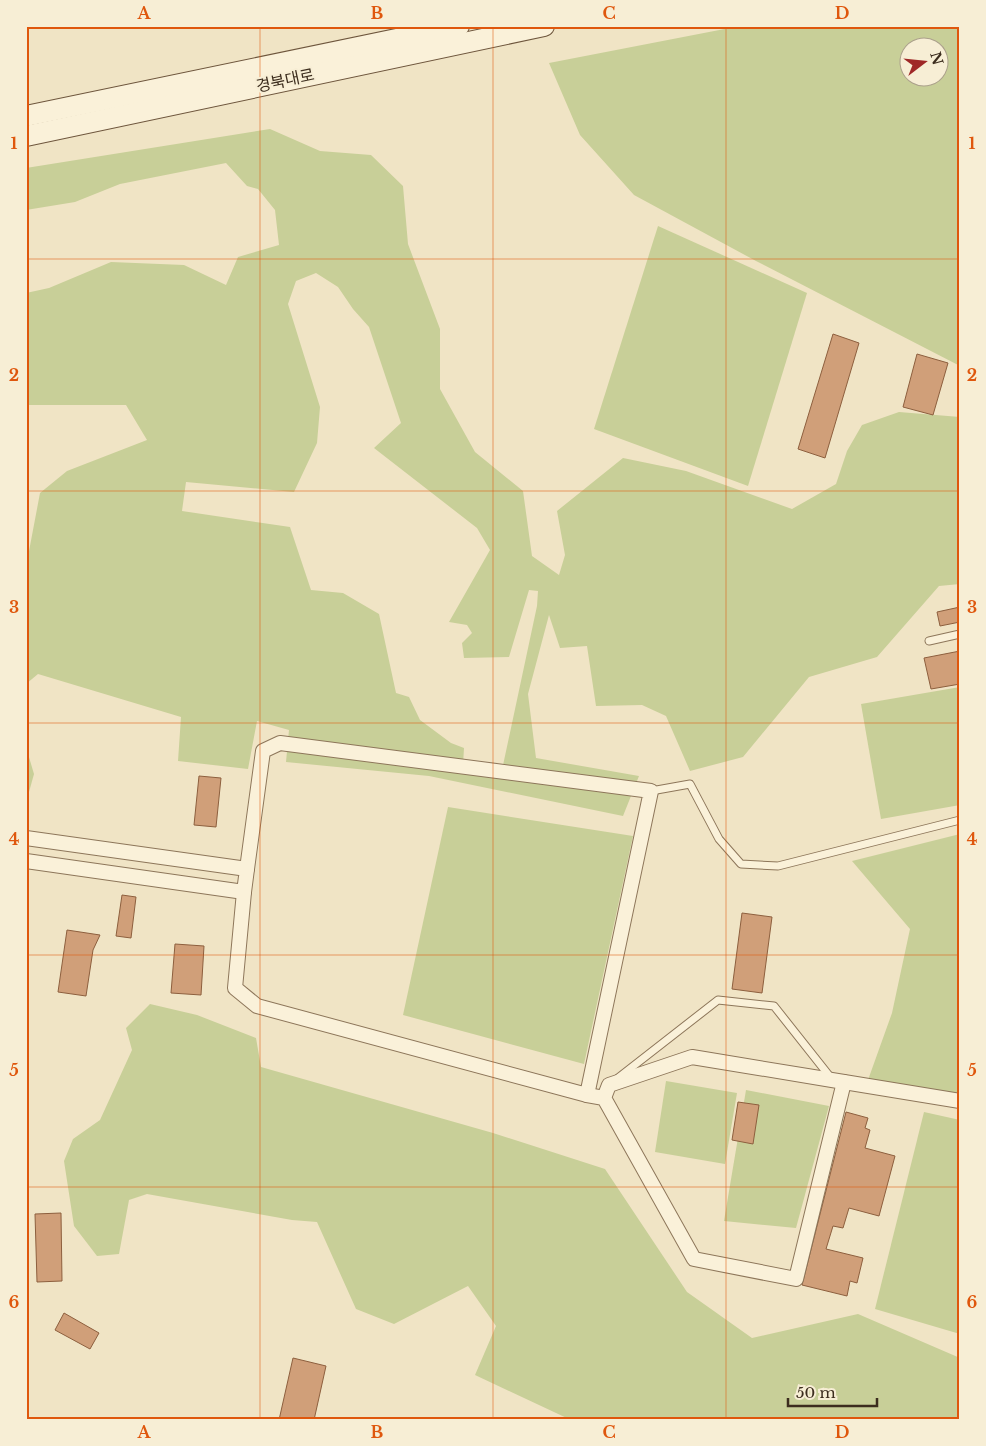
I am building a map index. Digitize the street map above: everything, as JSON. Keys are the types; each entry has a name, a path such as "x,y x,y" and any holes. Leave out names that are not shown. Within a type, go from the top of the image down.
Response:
{"street":[{"name":"경북대로","path":"26,116 459,26"},
{"name":"경북대로","path":"26,136 544,26"},
{"path":"587,1095 650,791 280,743 263,751 244,892 235,988 257,1006 587,1095 604,1098"},
{"path":"26,838 247,869"},
{"path":"26,861 244,892"},
{"path":"604,1098 609,1085 692,1057 960,1101"},
{"path":"604,1098 694,1259 796,1280 838,1081"}],"lane":[{"path":"930,641 960,634"},
{"path":"650,791 690,784 719,839 741,864 778,866 960,820"},
{"path":"609,1085 718,1000 774,1006 838,1081"}],"green space":[{"path":"740,26 960,26 960,366 756,261 634,195 580,135 549,63"},
{"path":"270,129 320,151 371,155 403,186 408,244 440,329 440,389 475,452 523,491 532,556 559,575 565,555 557,511 623,458 686,471 792,509 836,484 847,451 862,425 899,412 960,417 960,584 939,586 877,657 809,677 743,757 690,771 666,716 642,705 596,706 587,646 560,648 549,615 528,694 536,758 639,776 623,816 429,776 286,762 289,730 257,721 248,769 178,761 181,717 38,674 26,684 26,567 40,493 67,471 147,440 126,405 26,405 26,293 49,288 111,262 184,265 226,285 238,257 279,245 275,210 258,189 247,186 226,163 120,184 75,202 26,210 26,168","holes":["316,273 338,287 353,309 369,327 401,423 374,448 477,528 490,550 449,622 467,625 472,633 462,643 464,658 509,657 529,590 538,591 537,606 502,770 463,765 464,748 451,743 420,720 409,697 396,693 379,614 343,593 311,590 290,527 182,511 186,482 294,492 317,443 320,407 288,304 296,281"]},
{"path":"658,226 807,293 748,486 594,429"},
{"path":"960,687 960,805 881,819 861,704"},
{"path":"26,747 34,774 29,792 26,791"},
{"path":"448,807 633,836 584,1064 403,1015"},
{"path":"960,834 960,1095 868,1080 892,1013 910,929 852,861"},
{"path":"150,1004 197,1015 256,1038 261,1067 493,1133 605,1169 687,1292 752,1338 858,1314 960,1358 960,1420 571,1420 475,1375 496,1326 468,1286 394,1324 356,1309 317,1222 292,1220 147,1194 129,1200 119,1254 97,1256 74,1226 64,1161 73,1139 100,1120 132,1050 126,1028"},
{"path":"666,1081 737,1093 725,1164 655,1152"},
{"path":"746,1090 829,1106 796,1228 724,1221"},
{"path":"924,1112 960,1120 960,1334 875,1309"}],"building":[{"path":"833,334 859,343 825,458 798,449"},
{"path":"917,354 948,363 933,415 903,407"},
{"path":"960,607 960,622 940,626 937,612"},
{"path":"960,651 960,684 931,689 924,658"},
{"path":"199,776 221,778 216,827 194,825"},
{"path":"122,895 136,897 131,938 116,936"},
{"path":"742,913 772,917 762,993 732,989"},
{"path":"67,930 100,935 93,950 86,996 58,992"},
{"path":"175,944 204,946 201,995 171,993"},
{"path":"738,1102 759,1105 753,1144 732,1140"},
{"path":"846,1112 868,1118 865,1128 870,1130 865,1148 895,1156 879,1216 849,1208 843,1228 833,1226 826,1249 863,1258 857,1283 850,1281 847,1296 802,1285"},
{"path":"61,1213 62,1281 37,1282 35,1214"},
{"path":"64,1313 99,1333 90,1349 55,1330"},
{"path":"293,1358 326,1366 314,1420 279,1420"}]}
